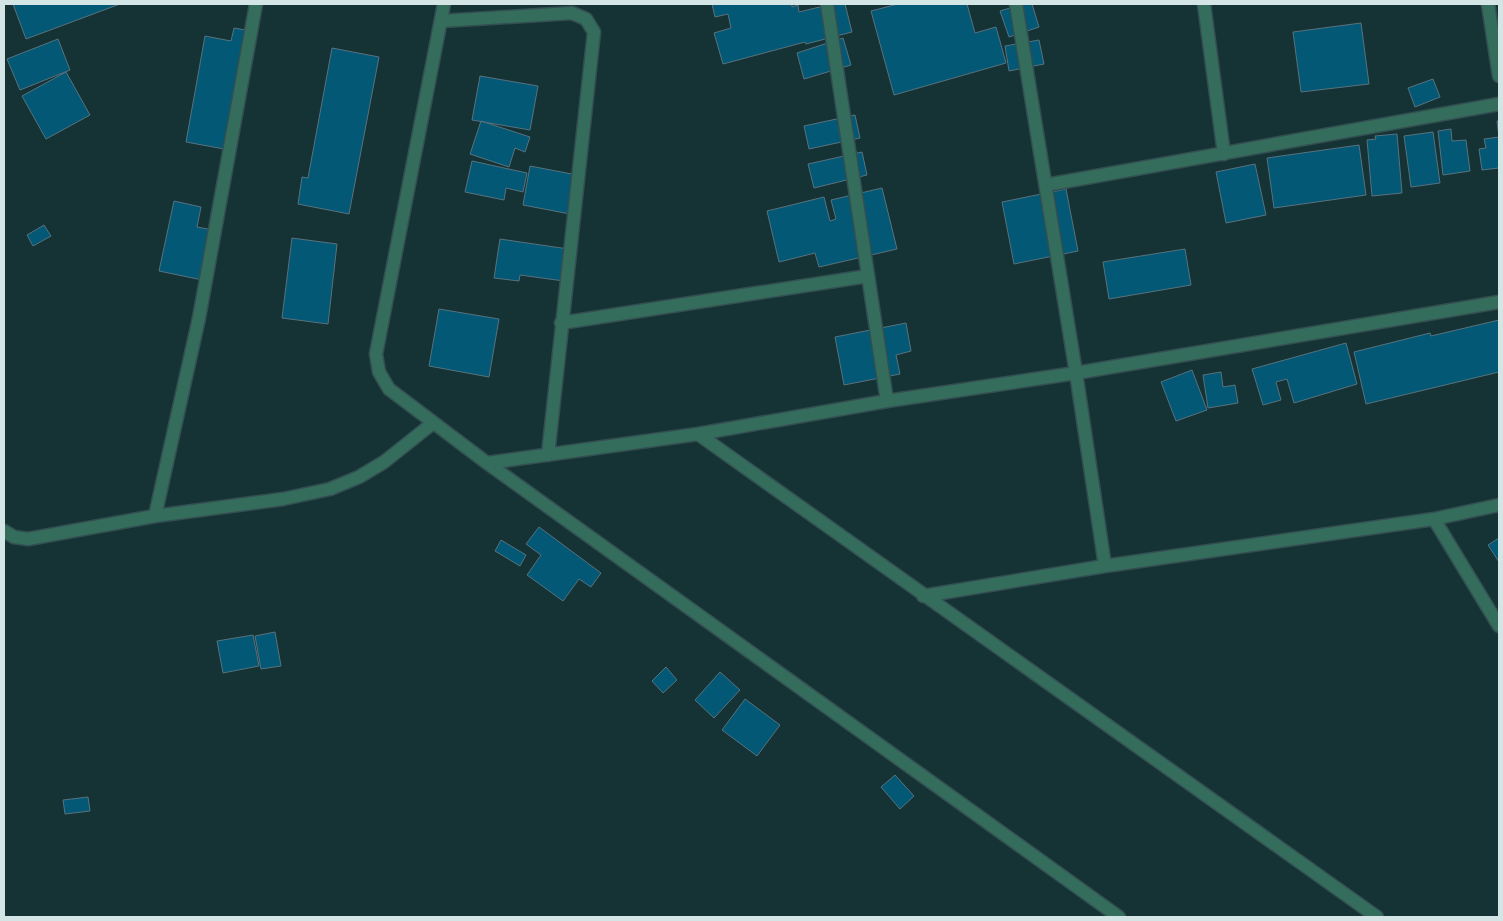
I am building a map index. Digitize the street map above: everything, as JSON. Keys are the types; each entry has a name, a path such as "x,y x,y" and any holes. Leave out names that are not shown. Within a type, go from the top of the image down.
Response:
{"street":[{"path":"154,516 199,318 256,4"},
{"path":"444,4 376,354 379,372 389,390 487,463 1119,917"},
{"path":"827,4 887,401"},
{"path":"1016,4 1076,373 1105,566"},
{"path":"1204,4 1224,154"},
{"path":"1488,4 1499,76"},
{"path":"441,21 572,13 586,19 594,32 548,455"},
{"path":"1046,185 1499,104"},
{"path":"562,323 868,276"},
{"path":"487,463 698,434 887,401 1076,373 1499,302"},
{"path":"4,531 14,537 28,539 154,516 283,499 330,489 359,477 384,462 433,423"},
{"path":"698,434 1377,917"},
{"path":"924,596 1105,566 1434,518 1499,505"},
{"path":"1434,518 1499,626"}],"building":[{"path":"13,4 120,4 26,39"},
{"path":"712,4 792,4 792,7 798,5 799,12 832,4 845,4 852,32 806,44 805,42 723,64 714,33 731,28 728,14 715,17"},
{"path":"898,4 967,4 975,33 996,27 1006,63 894,95 871,11"},
{"path":"1023,4 1032,4 1039,27 1009,37 1000,11"},
{"path":"1361,23 1369,84 1301,92 1293,32"},
{"path":"234,28 257,32 235,151 186,142 205,36 231,41"},
{"path":"843,38 851,65 804,79 797,53"},
{"path":"58,39 70,70 20,90 7,59"},
{"path":"1039,40 1044,64 1009,71 1005,46"},
{"path":"332,48 379,57 349,214 298,204 302,177 308,178"},
{"path":"66,72 90,115 46,139 22,96"},
{"path":"480,76 538,86 530,130 472,120"},
{"path":"1433,79 1440,97 1415,107 1408,88"},
{"path":"855,115 860,138 809,149 804,126"},
{"path":"481,121 530,137 525,152 515,148 509,167 470,154"},
{"path":"1497,121 1499,121 1499,137"},
{"path":"1451,129 1452,141 1466,140 1470,171 1443,175 1438,131"},
{"path":"1433,132 1440,183 1411,187 1404,136"},
{"path":"1397,134 1402,193 1372,196 1367,140 1376,139 1375,136"},
{"path":"1499,137 1499,168 1482,170 1479,149 1486,148 1484,139"},
{"path":"1359,145 1366,195 1274,208 1267,158"},
{"path":"862,152 867,175 814,188 808,164"},
{"path":"472,161 527,173 523,192 506,188 504,200 465,192"},
{"path":"1255,164 1266,215 1226,223 1216,172"},
{"path":"530,166 577,175 570,214 523,205"},
{"path":"882,188 897,249 819,267 815,253 779,262 767,211 824,197 830,221 836,219 831,200"},
{"path":"1066,189 1078,251 1014,264 1002,202"},
{"path":"174,201 201,207 197,227 218,231 207,281 159,271"},
{"path":"44,225 51,236 33,246 27,235"},
{"path":"292,238 337,244 328,324 282,318"},
{"path":"500,239 575,250 571,282 520,275 519,281 494,278"},
{"path":"1185,249 1191,285 1109,299 1103,262"},
{"path":"439,309 499,319 489,377 429,366"},
{"path":"1499,320 1499,372 1366,404 1354,352 1430,333 1431,336"},
{"path":"906,323 911,351 896,355 900,374 844,385 835,337"},
{"path":"1346,343 1357,384 1294,403 1287,379 1276,382 1281,400 1263,405 1252,369"},
{"path":"1192,370 1207,410 1176,421 1161,382"},
{"path":"1221,372 1223,387 1235,385 1238,403 1208,408 1203,375"},
{"path":"539,527 601,573 591,587 579,579 563,601 527,575 541,555 526,544"},
{"path":"1499,538 1499,562 1488,545"},
{"path":"501,540 526,555 520,566 495,551"},
{"path":"275,632 281,666 261,669 255,636"},
{"path":"253,635 259,666 223,673 217,641"},
{"path":"666,667 677,680 663,693 652,681"},
{"path":"720,672 740,690 714,718 695,700"},
{"path":"745,699 780,725 757,756 722,730"},
{"path":"895,775 914,796 900,809 881,787"},
{"path":"88,797 90,811 65,814 63,800"}]}
